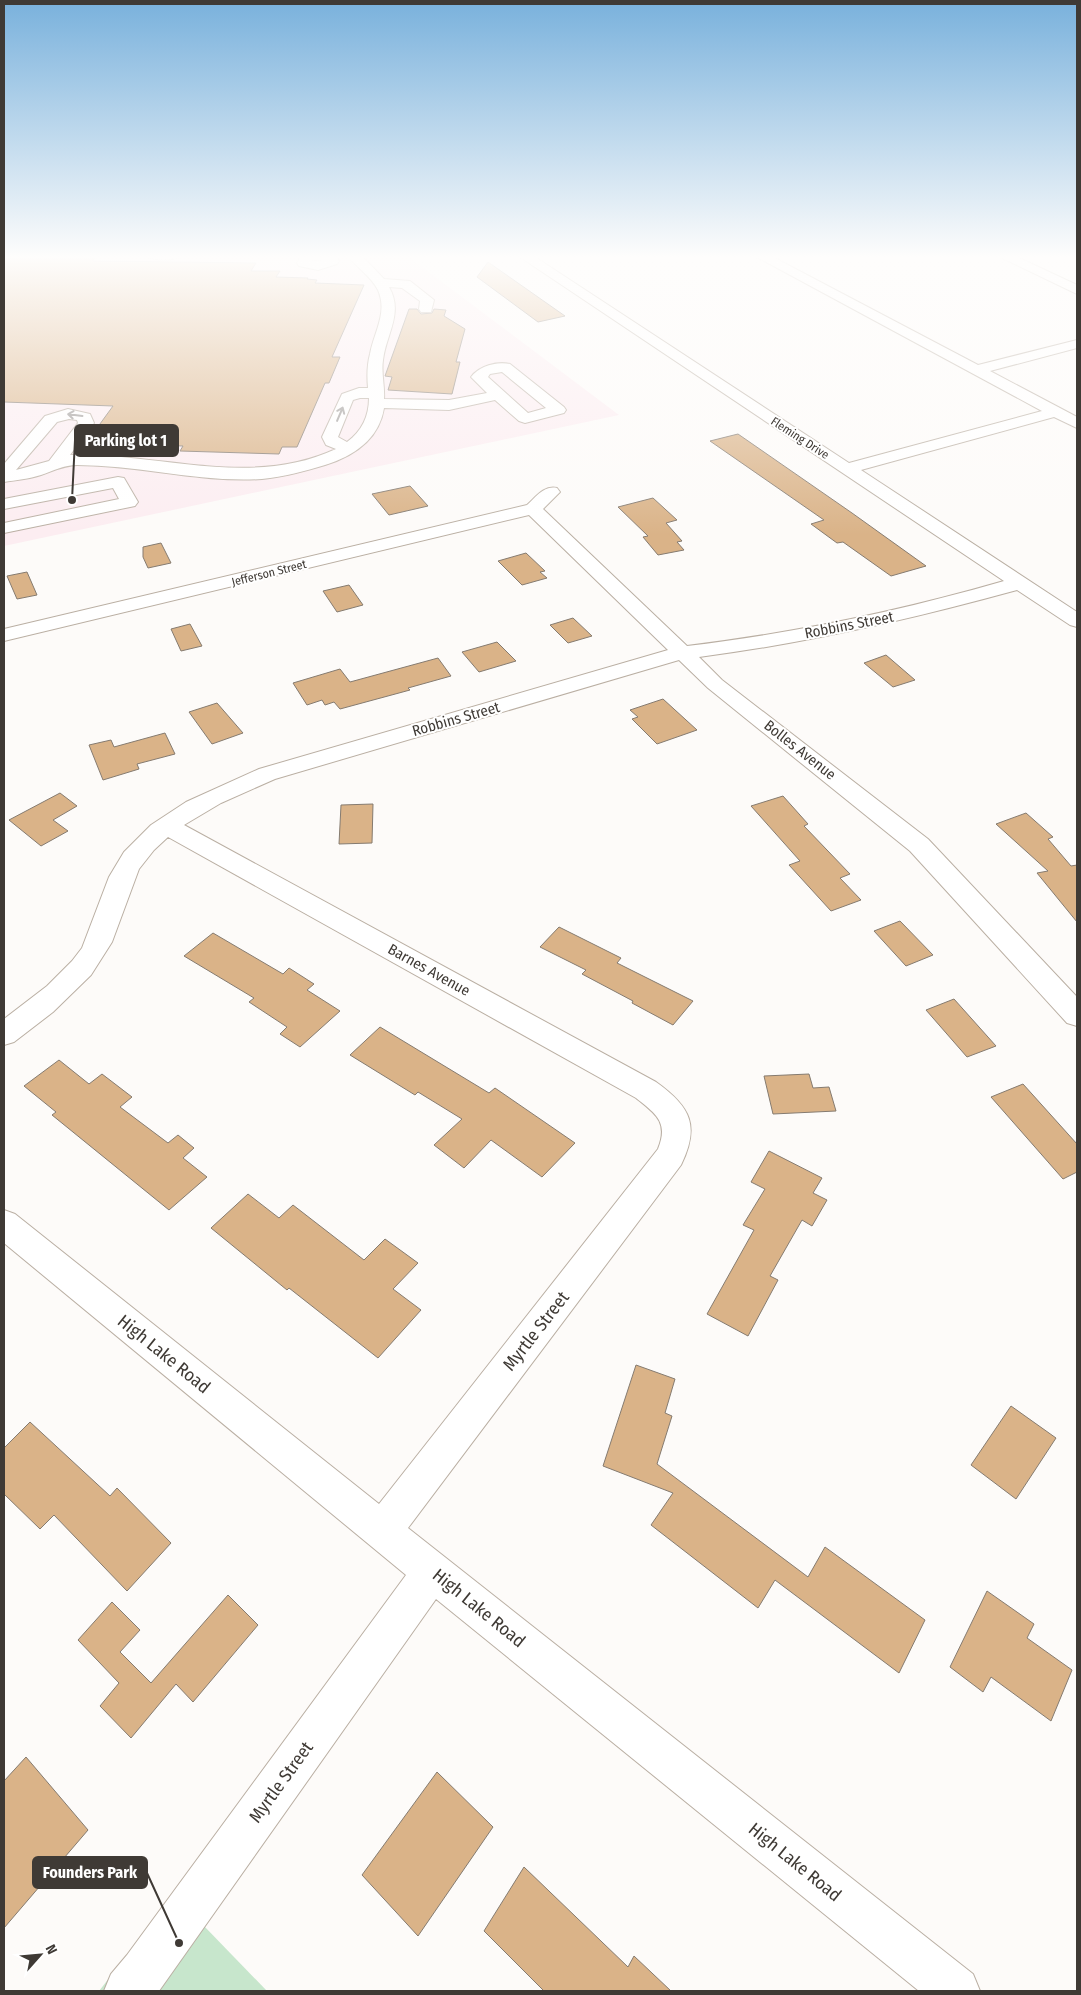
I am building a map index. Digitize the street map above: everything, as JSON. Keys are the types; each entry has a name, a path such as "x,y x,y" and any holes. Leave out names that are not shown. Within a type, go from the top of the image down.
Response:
{"street":[{"path":"4,475 21,475 56,463 79,460 116,461 178,469 198,463 233,461 290,470 318,463 349,449 363,437 372,422 378,398 374,369 377,348"},
{"name":"Fleming Drive","path":"664,348 1077,621"},
{"path":"935,348 1077,424"},
{"path":"976,370 1061,348"},
{"path":"505,367 558,410 525,418 498,395 479,377 485,371 505,367"},
{"path":"349,449 332,442 330,437 347,397 359,393 378,398 449,405 498,395"},
{"path":"847,469 1055,412"},
{"path":"4,475 51,419 68,414 84,417 86,422 56,463"},
{"path":"4,504 118,482 129,502 4,528"},
{"path":"533,509 551,492"},
{"name":"Jefferson Street","path":"4,635 533,509"},
{"name":"Bolles Avenue","path":"533,509 715,684 884,816 919,846 1077,1015"},
{"name":"Robbins Street","path":"4,1034 43,1005 76,973 98,944 124,872 139,851 168,826 218,794 267,774 682,653 730,648 907,614 1019,583"},
{"name":"Barnes Avenue","path":"168,826 646,1090 667,1105 678,1126"},
{"name":"Myrtle Street","path":"382,1531 670,1156 677,1140 678,1126"},
{"name":"High Lake Road","path":"4,1224 382,1531 956,1991"},
{"name":"Myrtle Street","path":"128,1991 156,1956 432,1571"}],"shaded area":[{"path":"4,348 530,348 619,415 4,546"}],"green space":[{"path":"174,1895 267,1991 99,1991"}],"building":[{"path":"4,348 336,348 332,357 340,357 329,383 325,383 297,447 282,447 279,454 180,451 183,446 118,444 113,452 81,450 113,406 4,402"},
{"path":"395,348 460,348 456,362 460,362 452,394 388,390 392,377 385,376"},
{"path":"738,434 926,566 891,576 843,542 837,543 811,524 824,520 710,441"},
{"path":"410,486 428,506 389,515 372,494"},
{"path":"653,498 677,520 666,523 682,541 677,542 684,550 658,555 643,537 648,536 618,507"},
{"path":"161,543 171,563 148,568 143,557 143,547"},
{"path":"526,553 545,571 540,572 547,578 522,585 498,561"},
{"path":"27,572 37,595 17,599 7,576"},
{"path":"349,585 363,605 337,612 323,591"},
{"path":"573,618 592,636 568,643 550,625"},
{"path":"190,624 202,646 181,651 171,629"},
{"path":"497,642 516,661 479,672 462,652"},
{"path":"886,655 915,680 893,687 864,663"},
{"path":"438,658 451,676 408,688 410,690 340,709 334,702 325,705 322,700 307,705 293,683 340,669 350,682"},
{"path":"663,699 697,730 657,744 632,719 638,717 630,710"},
{"path":"217,703 243,733 212,744 189,712"},
{"path":"165,733 175,754 137,764 139,769 103,780 89,745 111,740 114,747"},
{"path":"60,793 77,806 53,820 68,831 41,846 9,820"},
{"path":"783,796 808,824 804,826 850,874 840,878 861,900 831,911 789,865 800,861 751,806"},
{"path":"373,804 372,843 339,844 341,805"},
{"path":"1026,813 1053,837 1048,839 1071,866 1077,865 1077,922 1037,873 1048,871 996,824"},
{"path":"900,921 933,955 906,966 874,931"},
{"path":"559,927 621,958 617,963 693,1001 673,1025 632,1003 633,1001 582,974 586,970 540,947"},
{"path":"213,933 283,974 289,968 314,984 307,990 340,1011 300,1047 280,1034 287,1027 249,1002 254,998 184,956"},
{"path":"954,999 996,1046 967,1057 926,1010"},
{"path":"380,1027 489,1093 495,1088 575,1143 542,1177 491,1140 464,1168 434,1145 462,1119 418,1092 415,1095 350,1055"},
{"path":"59,1060 89,1084 102,1074 132,1097 120,1107 168,1143 178,1135 194,1148 183,1158 207,1177 169,1210 52,1115 56,1112 24,1086"},
{"path":"809,1074 813,1088 829,1087 836,1111 773,1114 764,1076"},
{"path":"1023,1084 1077,1144 1077,1172 1063,1179 991,1097"},
{"path":"769,1151 822,1178 813,1193 827,1200 812,1226 802,1220 770,1276 778,1280 748,1336 707,1314 754,1230 743,1225 765,1189 751,1182"},
{"path":"248,1194 279,1218 293,1205 364,1260 385,1239 418,1263 393,1289 421,1310 378,1358 289,1288 287,1290 211,1228"},
{"path":"636,1365 675,1379 665,1413 672,1416 657,1464 808,1577 825,1547 925,1620 899,1673 775,1580 758,1608 651,1525 673,1493 603,1466"},
{"path":"1011,1406 1056,1438 1016,1499 971,1465"},
{"path":"30,1422 110,1496 117,1488 171,1543 127,1591 54,1515 40,1529 4,1494 4,1448"},
{"path":"987,1591 1034,1624 1027,1638 1072,1670 1051,1721 991,1677 983,1692 950,1667"},
{"path":"228,1595 258,1625 193,1702 176,1684 131,1738 100,1706 119,1683 78,1640 112,1602 140,1630 120,1652 151,1683"},
{"path":"26,1757 88,1830 4,1928 4,1781"},
{"path":"437,1772 493,1827 418,1936 362,1875"},
{"path":"524,1867 628,1967 634,1956 671,1991 544,1991 484,1931"}],"place":[{"name":"Parking lot 1","path":"72,500"},
{"name":"Founders Park","path":"179,1943"}]}
